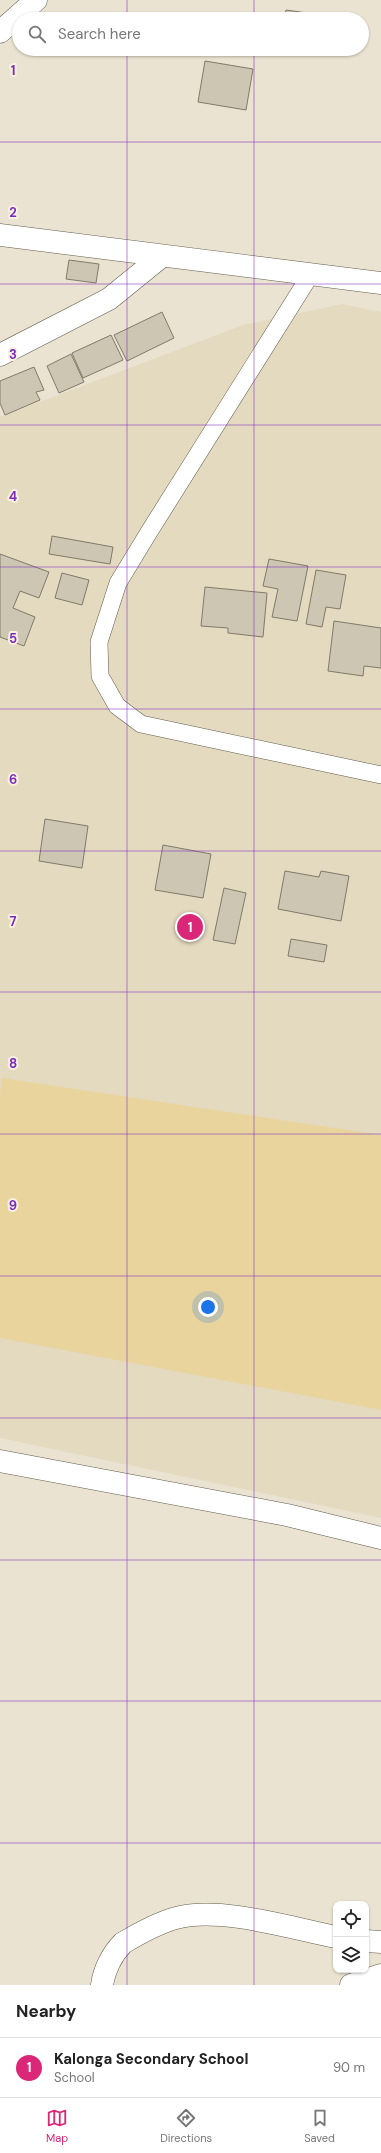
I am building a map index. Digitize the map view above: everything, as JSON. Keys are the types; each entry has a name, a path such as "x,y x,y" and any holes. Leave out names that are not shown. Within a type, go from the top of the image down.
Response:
{"street":[{"path":"22,12 36,0"},
{"path":"0,32 12,21"},
{"path":"0,235 381,283"},
{"path":"0,355 109,299 162,256"},
{"path":"0,1460 287,1515 381,1538"},
{"path":"102,1985 109,1964 123,1943 175,1918 194,1915 222,1915 333,1936"},
{"path":"369,1941 381,1942"},
{"path":"352,1985 381,1975"}],"lane":[{"path":"311,274 118,584 99,642 100,676 117,706 141,724 381,775"}],"shaded area":[{"path":"342,304 381,312 381,1518 0,1438 0,417 243,325"},
{"path":"2,1078 381,1135 381,1410 0,1338 0,1093"}],"building":[{"path":"286,10 300,12 286,12"},
{"path":"205,61 253,69 246,110 198,102"},
{"path":"69,260 99,264 96,283 66,279"},
{"path":"162,312 174,338 127,361 114,335"},
{"path":"111,335 123,360 83,378 72,353"},
{"path":"71,354 84,382 59,393 47,366"},
{"path":"34,367 44,390 36,392 40,400 5,415 0,403 0,381"},
{"path":"52,536 113,547 110,564 49,554"},
{"path":"0,554 49,572 39,598 20,591 13,608 35,617 24,646 0,637"},
{"path":"269,559 308,566 297,621 272,617 278,589 263,586"},
{"path":"316,570 346,575 340,609 326,607 322,627 306,624"},
{"path":"62,573 89,580 82,605 55,598"},
{"path":"205,587 267,593 263,637 228,633 228,628 201,626"},
{"path":"334,621 381,628 381,668 364,666 363,676 328,671"},
{"path":"45,819 88,826 82,868 39,861"},
{"path":"163,845 211,854 203,898 155,890"},
{"path":"285,871 319,877 321,871 349,876 341,921 278,909"},
{"path":"224,888 246,893 235,944 213,940"},
{"path":"291,939 327,945 324,962 288,956"}],"place":[{"name":"Kalonga Secondary School","path":"190,927"}]}
